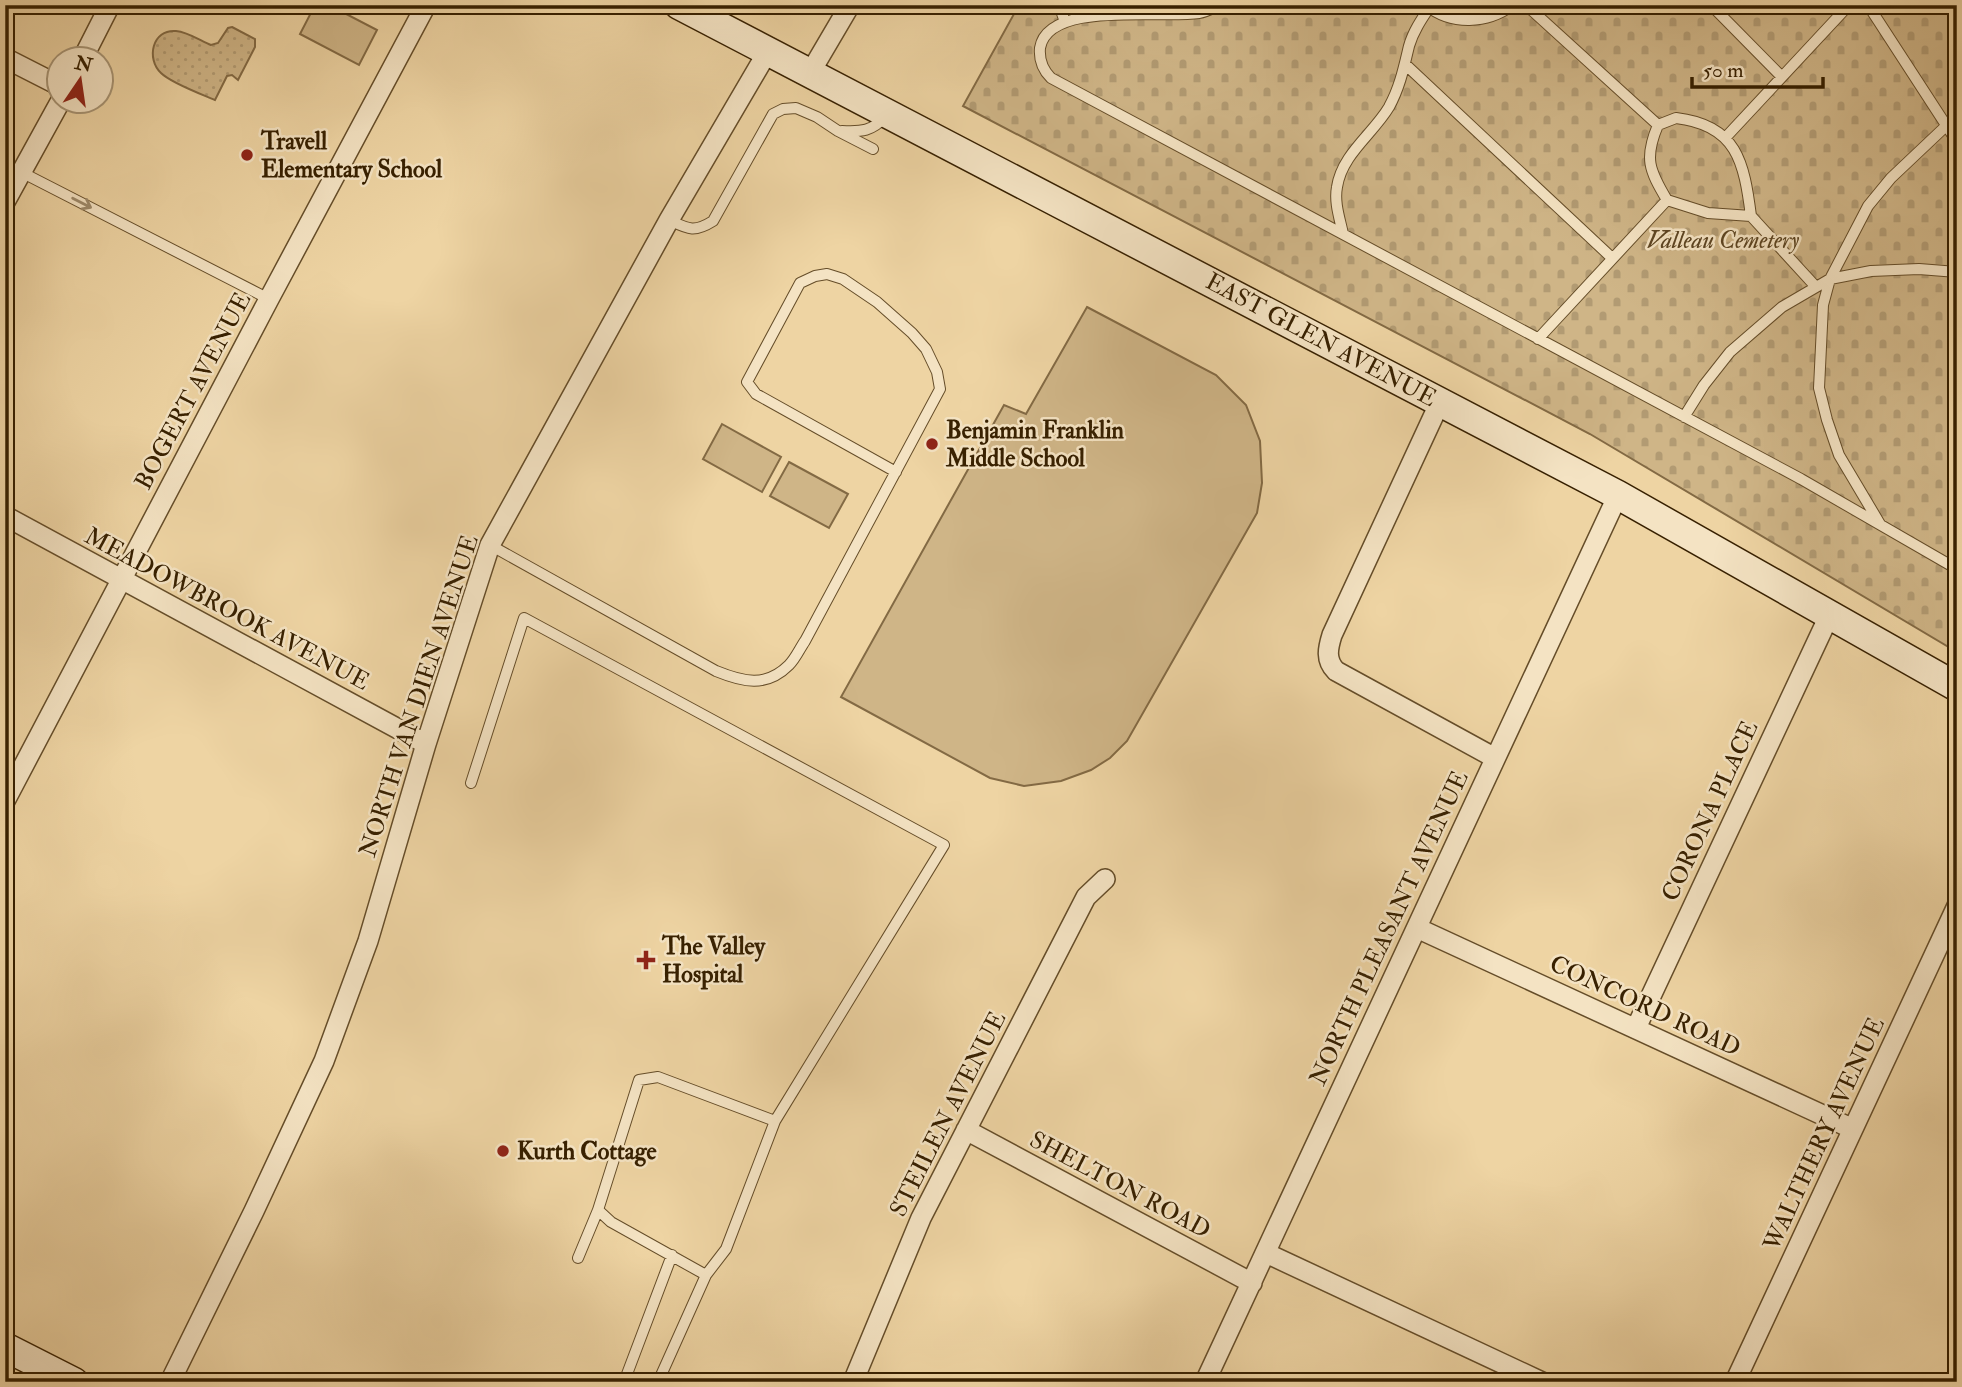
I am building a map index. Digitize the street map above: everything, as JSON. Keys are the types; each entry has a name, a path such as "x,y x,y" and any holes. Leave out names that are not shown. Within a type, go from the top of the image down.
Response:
{"street":[{"path":"89,46 110,5"},
{"name":"BOGERT AVENUE","path":"5,801 426,5"},
{"name":"EAST GLEN AVENUE","path":"679,5 1618,495 1957,687"},
{"path":"810,73 850,5"},
{"name":"NORTH VAN DIEN AVENUE","path":"170,1382 324,1061 368,941 426,744 490,545 669,220 768,51"},
{"path":"5,58 46,79"},
{"path":"5,202 52,116"},
{"path":"1440,402 1332,635 1328,653 1331,666 1336,671 1495,758"},
{"name":"NORTH PLEASANT AVENUE","path":"1206,1382 1618,495"},
{"name":"MEADOWBROOK AVENUE","path":"5,516 426,744"},
{"name":"CORONA PLACE","path":"1636,1028 1829,616"},
{"name":"STEILEN AVENUE","path":"853,1382 921,1218 1086,897 1105,879"},
{"name":"WALTHERY AVENUE","path":"1735,1382 1957,906"},
{"name":"CONCORD ROAD","path":"1417,928 1853,1129"},
{"name":"SHELTON ROAD","path":"966,1130 1252,1283"},
{"path":"1266,1252 1542,1382"},
{"path":"5,1347 74,1382"}],"lane":[{"path":"1059,5 1064,19"},
{"path":"1219,5 1200,13 1102,13 1064,19 1047,30 1040,50 1042,66 1051,78 1801,479 1957,569"},
{"path":"1343,234 1336,202 1337,186 1344,165 1388,108 1406,65 1409,44 1427,7 1445,17 1471,21 1498,15 1513,5"},
{"path":"1526,5 1658,125"},
{"path":"1711,5 1782,76"},
{"path":"1726,137 1849,5"},
{"path":"1868,5 1957,142"},
{"path":"1406,65 1612,258"},
{"path":"669,220 688,229 701,228 713,221 773,114 783,109 796,108 817,117 873,149"},
{"path":"838,131 863,131 876,127 888,113"},
{"path":"1751,216 1708,213 1667,200 1649,165 1651,142 1658,125 1676,118 1693,120 1709,125 1726,137 1740,161 1751,216 1816,287"},
{"path":"1881,525 1839,455 1827,420 1819,388 1823,304 1830,279 1868,206 1891,178 1946,126"},
{"path":"22,172 269,299"},
{"path":"1538,339 1667,200"},
{"path":"1684,417 1704,384 1730,352 1782,307 1830,279 1919,269 1957,272"},
{"path":"490,545 716,671 757,682 773,677 789,664 805,641 896,472 940,389 937,372 926,349 912,333 877,302 843,279 827,274 815,276 800,283 747,382 756,394 896,472"},
{"path":"471,783 524,618 944,845 775,1121 726,1249 706,1275 658,1382"},
{"path":"578,1258 598,1210 639,1080 658,1077 775,1121"},
{"path":"598,1210 611,1222 706,1275"},
{"path":"624,1382 672,1255"}],"green space":[{"path":"315,5 329,5 377,30 359,65 300,34"},
{"name":"Valleau Cemetery","path":"1019,5 1957,5 1957,652 1590,434 963,106"},
{"path":"232,27 255,39 255,47 238,80 232,75 227,76 215,100 172,81 156,67 154,46 161,35 181,32 211,45 218,43 228,28"},
{"path":"1087,307 1216,375 1246,405 1260,441 1262,483 1257,513 1127,741 1110,758 1091,770 1061,781 1024,786 990,778 841,697 1004,405 1026,414"},
{"path":"722,424 781,457 762,492 703,459"},
{"path":"789,462 848,494 829,528 770,496"}],"place":[{"name":"Travell Elementary School","path":"247,155"},
{"name":"Benjamin Franklin Middle School","path":"932,444"},
{"name":"The Valley Hospital","path":"646,960"},
{"name":"Kurth Cottage","path":"503,1151"}]}
